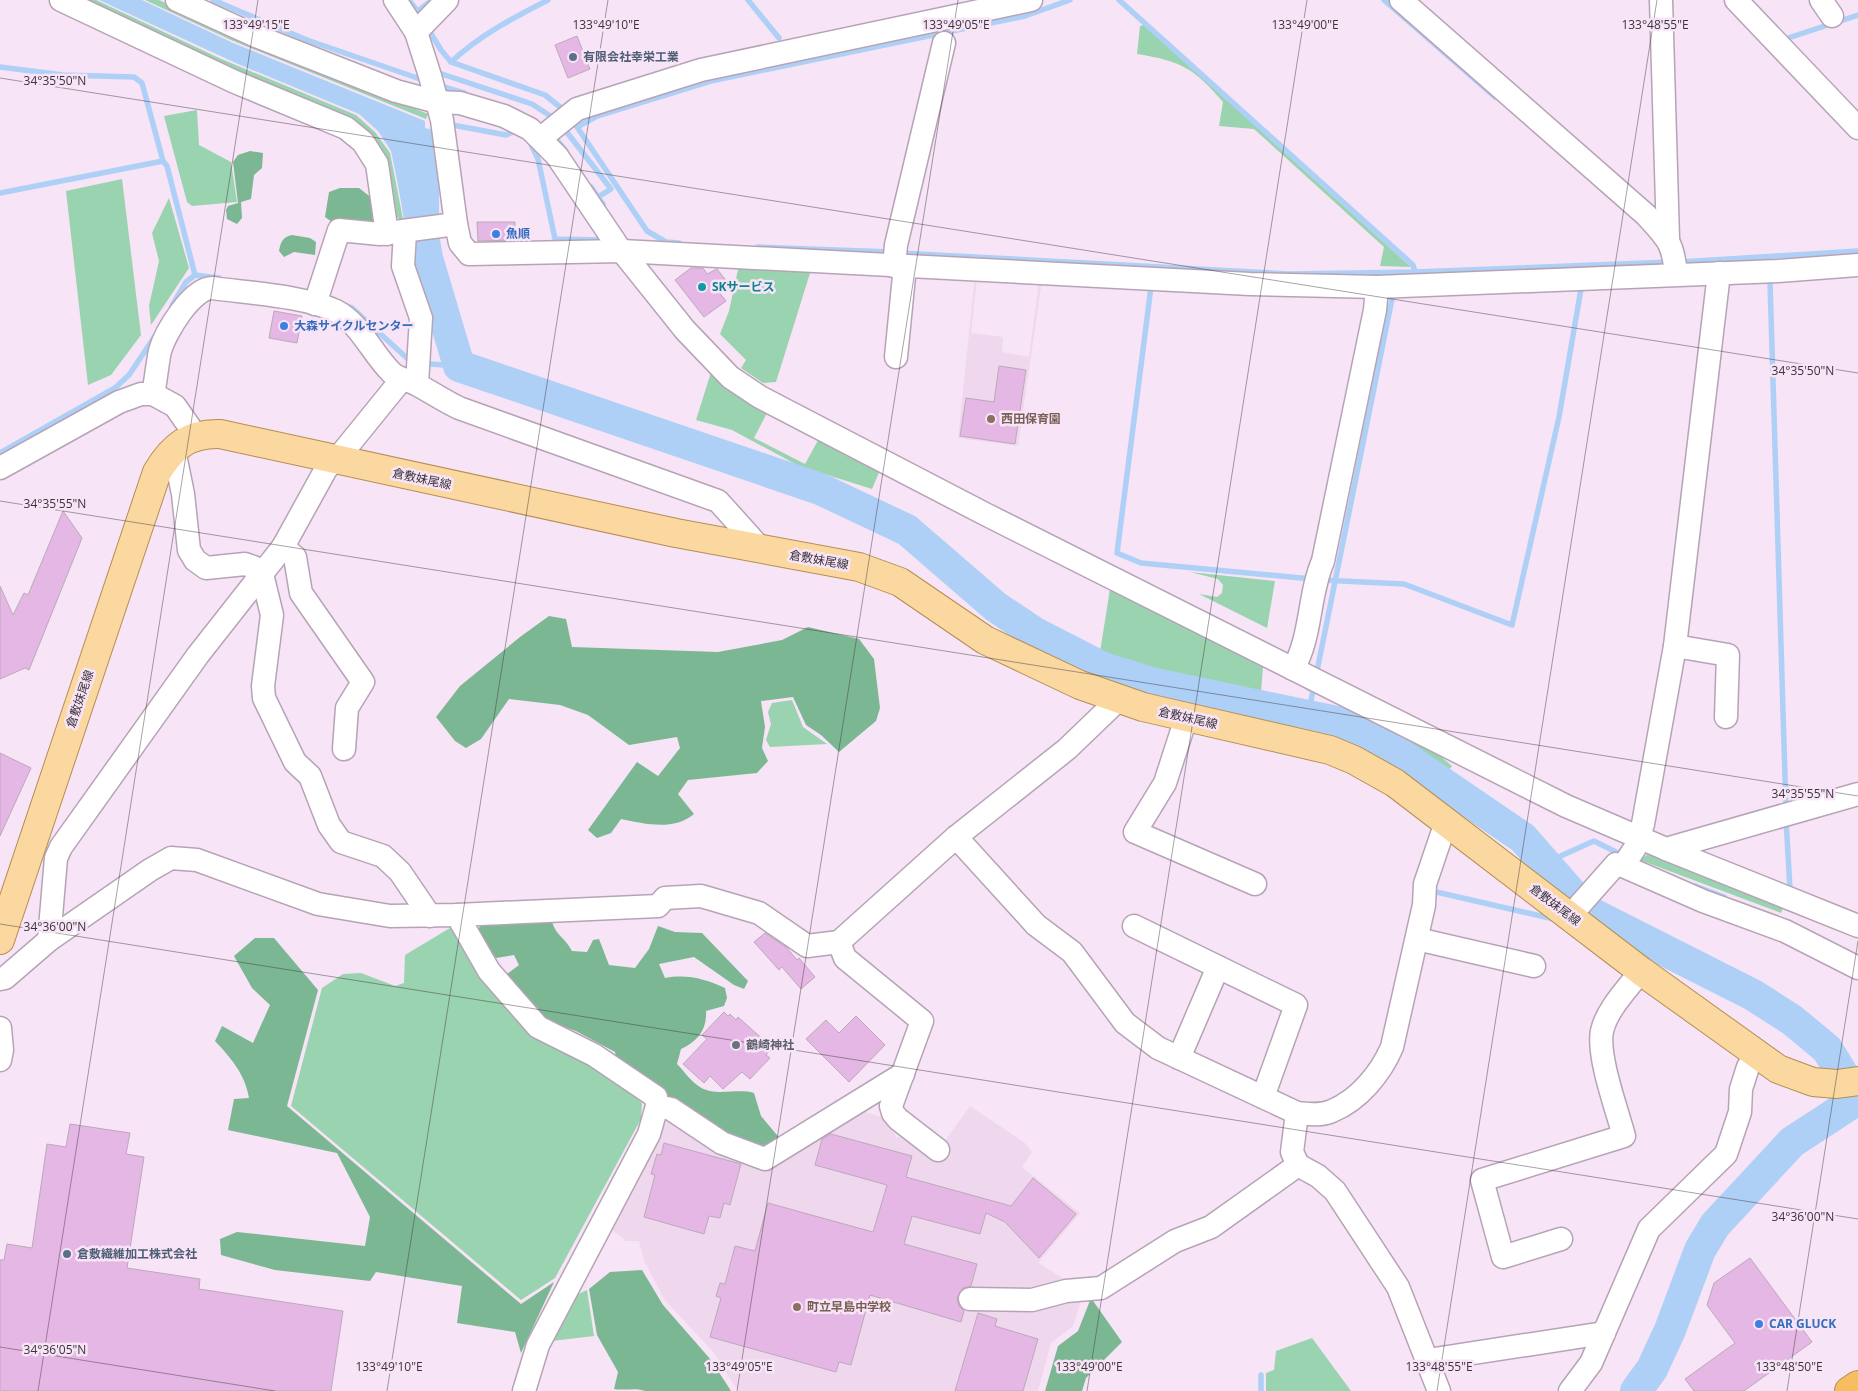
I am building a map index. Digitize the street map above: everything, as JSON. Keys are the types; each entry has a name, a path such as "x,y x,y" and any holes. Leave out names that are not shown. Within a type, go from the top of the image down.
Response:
{"highway":[{"path":"1849,1391 1858,1385"}],"main road":[{"name":"倉敷妹尾線","path":"0,940 153,482 162,464 185,443 220,434 763,551 859,567 900,582 984,640 1118,700 1186,718 1302,743 1354,760 1395,784 1446,822 1579,906 1642,970 1778,1069 1813,1082 1848,1083"}],"street":[{"path":"49,940 56,858 61,847 198,655 283,547 326,469 409,382 421,318 403,266 410,231 377,164 363,142 346,128 218,74 61,0"},
{"path":"177,0 256,36 377,84 437,104 460,103 520,122 543,136 616,244 702,349 730,377 760,398 1296,664 1566,806 1634,846 1704,901 1785,931 1858,968"},
{"path":"395,0 422,26 437,104 456,224 460,242 469,254 616,244 900,266 1250,284 1377,287 1673,259 1719,273 1858,264"},
{"path":"422,26 446,0"},
{"path":"543,136 577,109 701,70 1031,0"},
{"path":"1401,0 1646,215 1673,259"},
{"path":"1661,0 1673,259"},
{"path":"1736,0 1858,128"},
{"path":"896,357 900,266 896,245 944,43"},
{"path":"317,298 339,230 410,231 456,224"},
{"path":"1579,906 1634,846 1675,646 1719,273"},
{"path":"1296,664 1305,643 1316,580 1323,561 1375,310 1377,287"},
{"path":"153,394 160,351 165,340 186,304 203,289 213,288 317,298 353,324 392,372 435,397 459,408 718,501 763,551"},
{"path":"0,468 130,396 153,394 175,406 185,443 183,494 189,550 195,560 206,568 245,564 256,568 262,574 272,615 263,686 264,698 295,762 310,776 329,824 341,842 383,856 400,872 430,916"},
{"path":"283,547 295,557 301,593 363,682 347,708 344,749"},
{"path":"1675,646 1728,655 1726,717"},
{"path":"0,979 5,978 49,940 150,870 171,858 197,860 318,904 390,916 458,915 658,906 665,898 701,896 758,913 807,946 839,942 956,837 1067,749 1118,700"},
{"path":"1186,718 1164,783 1135,832 1255,884"},
{"path":"1634,846 1675,846 1858,794"},
{"path":"956,837 1036,925 1072,952 1125,1024 1158,1048 1297,1113 1319,1114 1332,1111 1349,1101 1373,1081 1385,1064 1392,1048 1424,905 1424,884 1438,838 1446,822"},
{"path":"1675,846 1858,926"},
{"path":"458,915 489,971 538,1027 594,1055 656,1097 657,1106 649,1134 538,1345 524,1391"},
{"path":"1134,926 1296,1005 1263,1097"},
{"path":"1417,939 1534,966"},
{"path":"839,942 845,958 922,1021 891,1106 892,1113 938,1150"},
{"path":"1179,1058 1218,967"},
{"path":"1561,1239 1503,1256 1482,1180 1624,1136 1602,1051 1602,1031 1614,1005 1642,970"},
{"path":"0,1028 2,1050 0,1060"},
{"path":"1570,1391 1591,1363 1649,1229 1726,1154 1740,1112 1741,1089 1748,1067 1757,1054"},
{"path":"657,1106 671,1109 722,1143 765,1159 903,1074"},
{"path":"1297,1113 1292,1152 1298,1165 1318,1176 1335,1191 1398,1287 1439,1391"},
{"path":"970,1299 1032,1300 1066,1291 1100,1288 1175,1241 1211,1227 1298,1165"},
{"path":"1428,1360 1604,1333"}],"shaded area":[{"path":"975,276 1042,280 1018,446 958,438","holes":["977,278 1039,282 1029,357 1002,352 1003,337 971,333"]},
{"path":"970,1106 1025,1143 1032,1152 1022,1167 1080,1213 1038,1263 1073,1284 1083,1295 1073,1326 1051,1343 1038,1391 738,1391 714,1353 664,1299 644,1260 639,1241 626,1241 612,1230 612,1224 670,1115 742,1156 856,1109 887,1119 896,1137 900,1137 935,1155"}],"green space":[{"path":"81,0 96,0 219,58 356,115 375,132 390,153 403,219 399,219 395,215 388,167 382,151 371,135 289,95"},
{"path":"145,0 159,0 246,41 428,114 426,119 231,40"},
{"path":"1144,25 1411,267 1380,266 1384,247 1254,129 1219,126 1223,102 1195,74 1176,63 1137,54 1140,26"},
{"path":"197,110 199,145 231,162 237,202 192,206 187,202 164,116"},
{"path":"250,151 263,153 262,168 254,175 251,199 241,202 242,218 237,224 227,219 226,210 228,206 238,203 233,162 238,155"},
{"path":"122,179 141,335 111,375 88,385 66,191"},
{"path":"340,188 359,188 373,199 375,219 365,227 332,222 325,217 329,192"},
{"path":"169,198 189,268 151,325 149,306 159,261 152,233"},
{"path":"292,235 310,238 316,242 315,255 294,252 284,257 279,251 281,245 284,238"},
{"path":"739,265 811,270 776,382 763,383 741,368 746,360 720,334 729,311"},
{"path":"713,366 769,409 754,438 805,464 821,435 880,470 872,489 799,466 732,430 696,420"},
{"path":"1190,572 1275,581 1267,628 1199,594 1217,597 1222,593 1223,585 1218,579"},
{"path":"1110,589 1263,667 1261,692 1155,671 1100,652"},
{"path":"549,616 566,619 572,647 718,652 782,640 808,627 859,639 874,659 880,708 876,721 839,752 821,735 806,725 793,697 761,701 765,727 762,748 768,761 757,773 688,780 678,794 694,814 678,823 659,825 621,819 611,833 597,838 588,830 637,762 658,776 680,748 677,737 629,745 588,715 560,705 509,699 481,739 466,748 455,741 436,717 460,686"},
{"path":"792,700 803,727 827,744 770,747 766,740 771,724 768,712 772,703"},
{"path":"1338,701 1421,740 1452,766 1449,770 1383,727 1338,705"},
{"path":"1648,854 1659,854 1785,900 1781,913 1640,860"},
{"path":"551,916 554,928 572,951 587,952 593,940 599,939 609,965 635,968 649,949 658,926 675,932 702,933 748,981 744,989 734,985 694,957 659,964 665,978 689,977 710,982 725,988 727,998 724,1006 706,1011 703,1029 697,1038 681,1049 677,1064 694,1082 706,1090 754,1093 761,1116 782,1141 767,1153 709,1130 618,1066 615,1052 576,1031 544,1020 507,974 519,965 514,955 496,958 477,932 483,920"},
{"path":"450,928 544,1040 615,1077 642,1103 641,1119 555,1278 521,1300 291,1106 322,988 343,974 361,973 395,986 404,983 405,955"},
{"path":"255,938 274,938 318,990 287,1106 521,1304 554,1282 521,1353 515,1332 457,1323 462,1286 376,1272 370,1281 275,1270 221,1255 220,1239 237,1232 365,1246 370,1217 337,1153 228,1130 234,1099 249,1098 241,1074 232,1060 215,1041 222,1026 253,1043 270,1005 252,988 234,956"},
{"path":"642,1270 663,1305 711,1360 731,1391 614,1389 618,1372 597,1335 589,1289 610,1272"},
{"path":"587,1290 594,1336 552,1341 574,1296"},
{"path":"1091,1298 1122,1342 1086,1378 1082,1391 1045,1391 1058,1346 1078,1331"},
{"path":"1312,1338 1351,1391 1266,1391 1266,1373 1274,1370 1276,1351"}],"water":[{"path":"99,0 142,0 233,43 425,121 425,128 434,130 433,147 439,183 439,215 405,217 391,151 378,131 359,114 238,64"}],"building":[{"path":"577,36 590,69 568,78 555,45"},
{"path":"477,222 515,222 515,240 478,241"},
{"name":"SKサービス","path":"691,268 703,268 707,274 717,269 728,283 718,291 726,301 704,317 675,280"},
{"path":"274,311 302,316 297,343 269,338"},
{"name":"西田保育園","path":"999,366 1026,370 1015,444 960,436 966,398 994,402"},
{"path":"63,511 82,538 29,670 25,668 0,679 0,586 13,615 24,593 28,595"},
{"path":"0,753 31,768 0,836"},
{"path":"765,933 786,947 797,960 799,958 815,977 801,989 782,967 779,970 754,942"},
{"name":"鶴崎神社","path":"724,1012 728,1016 730,1014 736,1020 738,1017 767,1043 764,1046 769,1051 766,1055 770,1058 750,1079 742,1072 723,1089 710,1076 704,1083 683,1064 707,1039 702,1035"},
{"path":"856,1016 885,1045 849,1082 806,1039 826,1020 839,1033"},
{"name":"倉敷繊維加工株式会社","path":"70,1124 130,1133 126,1154 144,1157 127,1268 200,1279 199,1289 343,1311 331,1391 0,1391 0,1260 4,1260 7,1244 32,1248 47,1144 66,1147"},
{"path":"831,1134 912,1156 906,1177 1011,1206 1033,1178 1076,1214 1039,1258 1005,1222 986,1213 980,1234 912,1216 904,1244 977,1264 971,1286 963,1288 957,1298 959,1306 964,1311 961,1322 870,1295 851,1365 839,1362 836,1372 710,1337 721,1298 716,1296 720,1283 725,1284 735,1246 755,1251 768,1203 873,1232 887,1185 815,1165 822,1139"},
{"path":"664,1143 741,1164 730,1205 724,1203 720,1218 709,1216 704,1234 644,1217 655,1175 651,1174 657,1154 661,1155"},
{"name":"CAR GLUCK","path":"1750,1258 1812,1342 1744,1391 1694,1391 1685,1379 1735,1343 1707,1305 1714,1283"},
{"path":"978,1313 997,1319 995,1326 1038,1339 1023,1391 955,1391"}],"waterway":[{"path":"213,0 307,40 426,81"},
{"path":"409,0 423,19"},
{"path":"418,11 432,0"},
{"path":"451,62 485,35 548,0"},
{"path":"748,0 779,38"},
{"path":"579,126 597,116 711,81 1025,16 1070,0"},
{"path":"1119,0 1413,265 1415,272"},
{"path":"1384,0 1495,97"},
{"path":"1782,40 1858,15"},
{"path":"427,27 451,62 545,95 565,111"},
{"path":"0,67 63,75 134,77 142,83 163,161 167,166 195,275"},
{"path":"436,72 532,104 555,119"},
{"path":"437,85 464,93"},
{"path":"571,118 647,231 666,242 679,243"},
{"path":"447,124 506,135 517,130"},
{"path":"562,126 611,189 598,197"},
{"path":"553,135 566,151"},
{"path":"530,142 538,159 555,239 603,240"},
{"path":"0,193 163,161"},
{"path":"412,172 427,258 459,366 820,489 907,530 996,607 1035,633 1103,668 1155,684 1346,724 1391,748 1523,838 1587,911 1753,995 1792,1020 1827,1049 1858,1099"},
{"path":"591,187 603,204"},
{"path":"758,247 891,252"},
{"path":"1680,262 1858,251"},
{"path":"900,253 1289,274 1415,272 1670,262"},
{"path":"172,306 186,282 195,275 219,278"},
{"path":"1770,282 1786,810"},
{"path":"1151,287 1117,553 1141,563 1312,579"},
{"path":"1321,580 1404,584 1512,625 1559,417 1581,289"},
{"path":"1317,671 1392,299"},
{"path":"345,305 352,308 409,360"},
{"path":"0,453 115,388 129,375 155,336"},
{"path":"430,364 459,366"},
{"path":"1308,688 1313,690 1308,717"},
{"path":"1786,819 1790,889"},
{"path":"1545,863 1594,841 1624,856"},
{"path":"1695,886 1724,897"},
{"path":"1432,891 1554,919"},
{"path":"1636,1391 1652,1369 1670,1330 1700,1250 1715,1225 1792,1142 1858,1099"},
{"path":"1261,1375 1261,1391"}],"place":[{"name":"有限会社幸栄工業","path":"573,57"},
{"name":"魚順","path":"496,234"},
{"name":"SKサービス","path":"702,287"},
{"name":"大森サイクルセンター","path":"284,326"},
{"name":"西田保育園","path":"991,419"},
{"name":"鶴崎神社","path":"736,1045"},
{"name":"倉敷繊維加工株式会社","path":"67,1254"},
{"name":"町立早島中学校","path":"797,1307"},
{"name":"CAR GLUCK","path":"1759,1324"}]}
